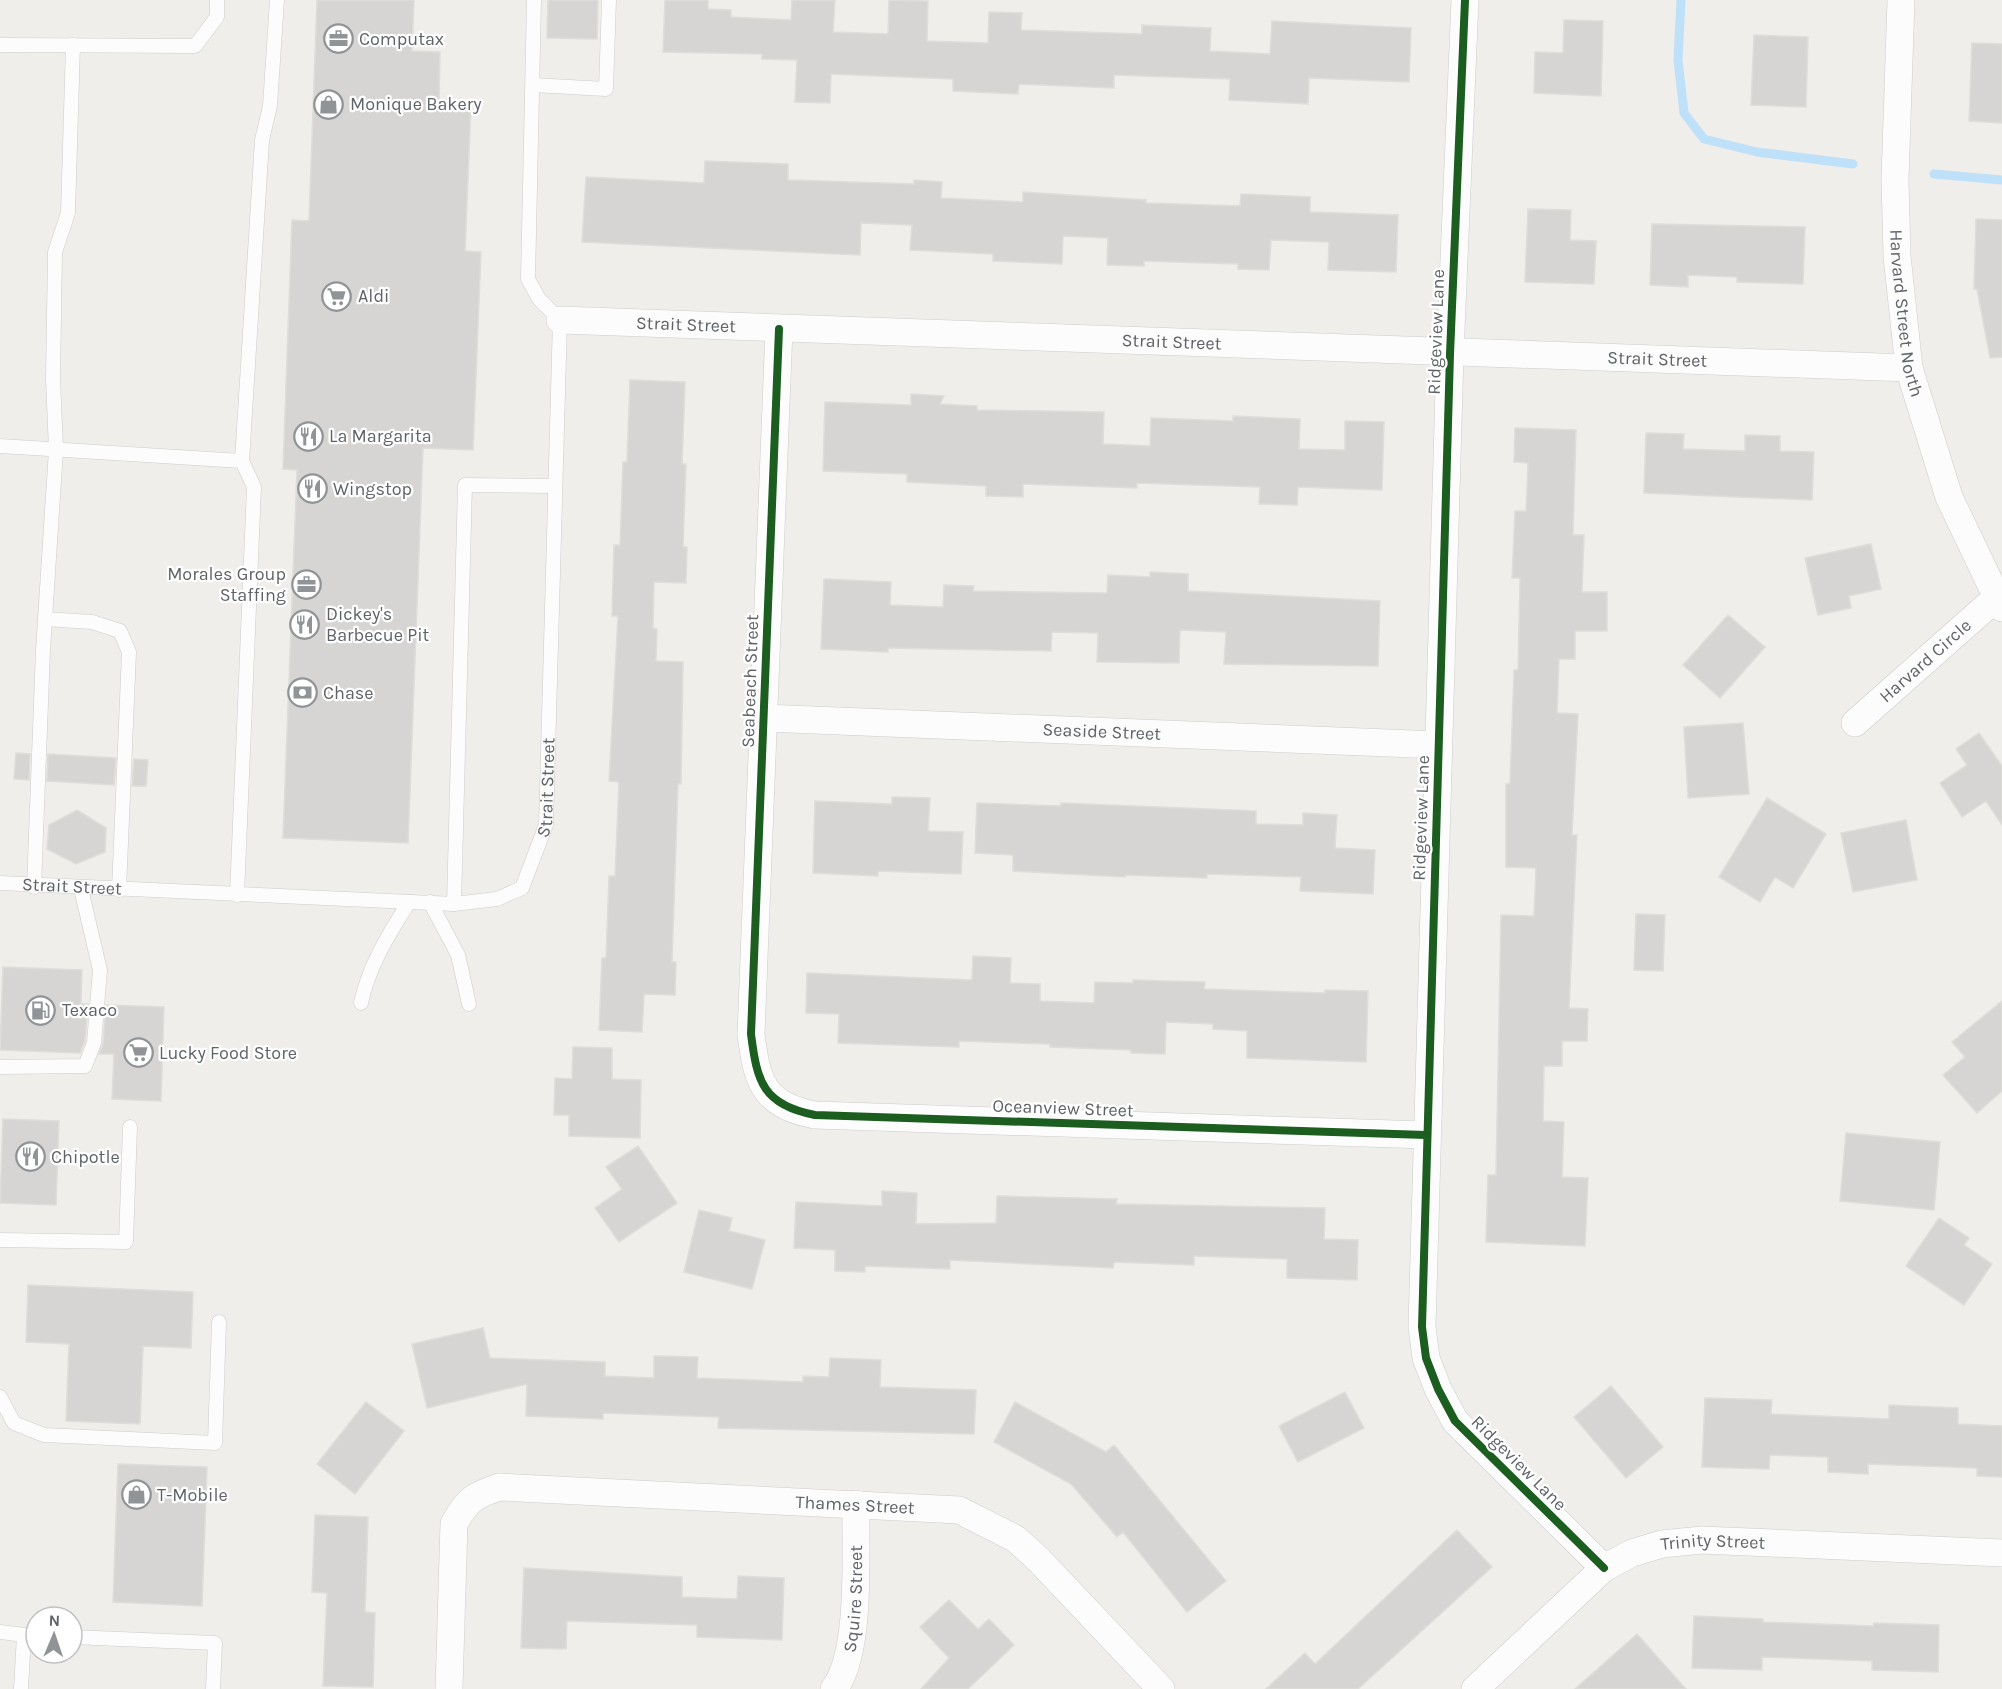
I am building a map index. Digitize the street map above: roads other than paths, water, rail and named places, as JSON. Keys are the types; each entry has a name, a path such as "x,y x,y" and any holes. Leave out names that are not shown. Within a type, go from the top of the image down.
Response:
{"street":[{"name":"Ridgeview Lane","path":"1465,0 1450,354 1422,1327 1426,1358 1438,1389 1455,1421 1604,1568"},
{"name":"Harvard Street North","path":"1901,0 1895,180 1896,245 1910,368 1949,497 1999,603"},
{"name":"Strait Street","path":"560,320 1450,354 1910,368"},
{"name":"Seabeach Street","path":"751,1034 779,329"},
{"name":"Harvard Circle","path":"1855,723 1999,603"},
{"name":"Seaside Street","path":"764,718 1438,745"},
{"name":"Oceanview Street","path":"751,1034 755,1066 767,1094 793,1111 815,1115 1426,1136"},
{"name":"Thames Street","path":"449,1689 454,1524 465,1503 499,1487 959,1510 992,1524 1016,1539 1039,1560 1161,1689"},
{"name":"Squire Street","path":"834,1689 843,1678 853,1628 856,1504"},
{"name":"Trinity Street","path":"1475,1689 1604,1568 1642,1550 1662,1544 1701,1540 2002,1553"}],"lane":[{"path":"0,45 195,46 217,17 217,0"},
{"path":"237,895 254,487 242,461 262,140 270,106 277,0"},
{"path":"534,0 528,279 539,299 560,320"},
{"path":"533,85 606,89 609,0"},
{"path":"34,886 43,650 56,450 52,379 55,252 68,213 73,45"},
{"name":"Strait Street","path":"0,883 81,889 454,904 497,899 522,888 546,825 560,320"},
{"path":"0,446 242,461"},
{"path":"454,904 465,485 555,486"},
{"path":"45,619 92,622 120,631 129,652 119,890"},
{"path":"0,1066 85,1066 94,1043 100,970 81,889"},
{"path":"362,1003 366,980 380,948 409,902"},
{"path":"430,902 458,955 469,1004"},
{"path":"0,1240 126,1242 130,1127"},
{"path":"0,1397 14,1423 44,1435 215,1443 219,1322"},
{"path":"0,1632 24,1634"},
{"path":"84,1638 215,1643 213,1689"},
{"path":"21,1689 25,1665"}],"waterway":[{"path":"1681,0 1678,60 1684,113 1704,139 1757,152 1853,164"},
{"path":"1934,174 2002,180"}],"place":[{"name":"Computax","path":"338,39"},
{"name":"Monique Bakery","path":"329,104"},
{"name":"Aldi","path":"337,296"},
{"name":"La Margarita","path":"308,436"},
{"name":"Wingstop","path":"312,489"},
{"name":"Morales Group Staffing","path":"307,584"},
{"name":"Dickey's Barbecue Pit","path":"305,624"},
{"name":"Chase","path":"302,693"},
{"name":"Texaco","path":"41,1010"},
{"name":"Lucky Food Store","path":"138,1053"},
{"name":"Chipotle","path":"30,1157"},
{"name":"T-Mobile","path":"136,1495"}]}
